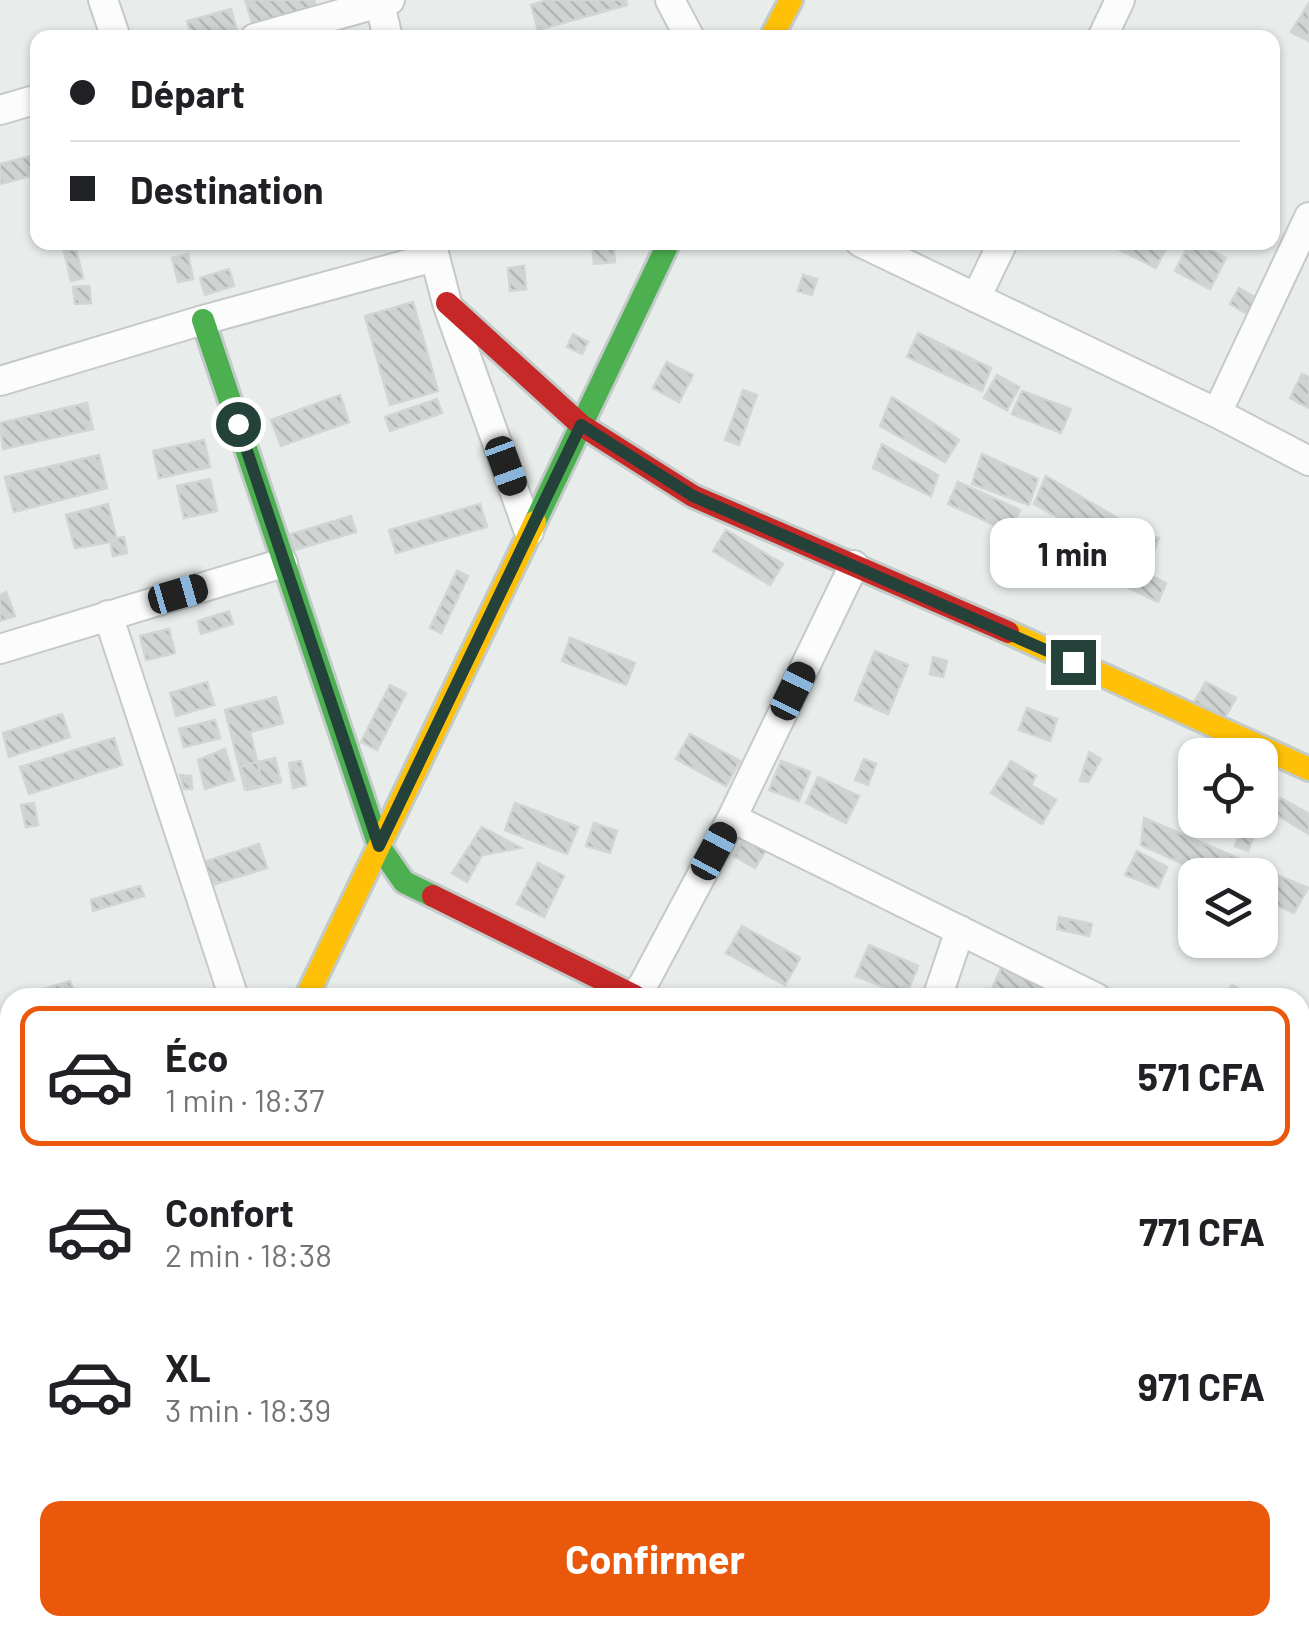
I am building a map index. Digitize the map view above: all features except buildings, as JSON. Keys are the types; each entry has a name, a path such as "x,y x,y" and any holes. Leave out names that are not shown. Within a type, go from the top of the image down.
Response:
{"street":[{"path":"103,0 113,30"},
{"path":"670,0 686,30"},
{"path":"776,30 792,0"},
{"path":"1106,30 1120,0"},
{"path":"283,30 383,1 387,30"},
{"path":"0,110 30,101"},
{"path":"1217,413 1309,217"},
{"path":"0,381 432,250 446,303 530,532"},
{"path":"311,988 665,250"},
{"path":"877,250 1309,461"},
{"path":"976,298 999,250"},
{"path":"446,303 581,425 693,496 1309,769"},
{"path":"203,320 379,846 404,882 616,988"},
{"path":"0,649 284,563"},
{"path":"641,988 732,818 854,565"},
{"path":"108,614 231,988"},
{"path":"732,818 1077,988"},
{"path":"940,988 960,930"}],"traffic: fast":[{"path":"535,522 665,250"},
{"path":"203,320 379,846 404,882 433,896"}],"traffic: slow":[{"path":"775,30 791,0"},
{"path":"311,988 535,522"},
{"path":"1008,632 1309,769"}],"traffic: jam":[{"path":"447,303 581,425 693,496 1008,632"},
{"path":"433,896 619,988"}],"route":[{"path":"238,424 379,846 581,425 693,496 1073,662"}]}
